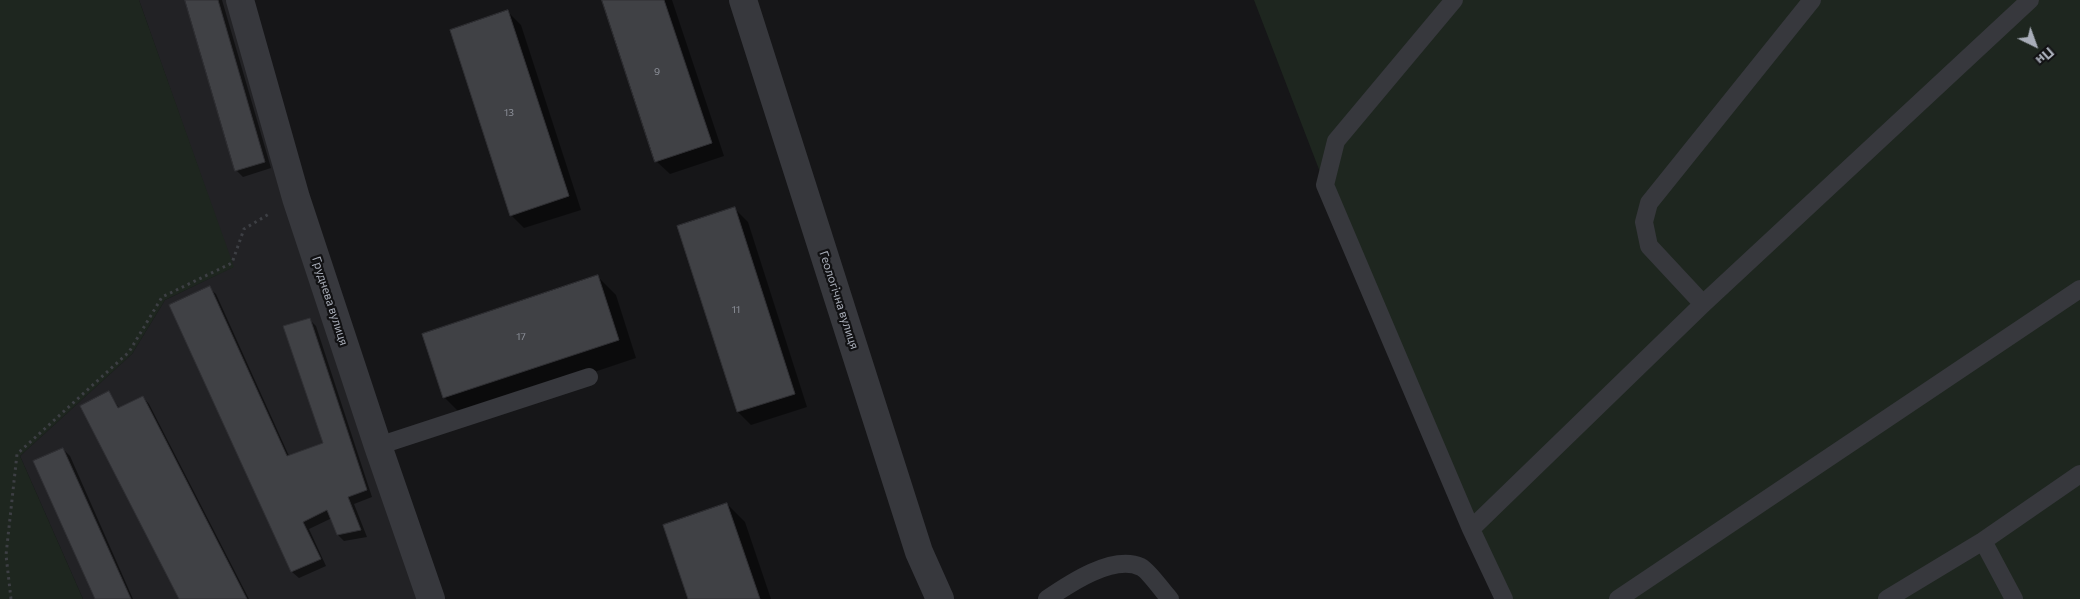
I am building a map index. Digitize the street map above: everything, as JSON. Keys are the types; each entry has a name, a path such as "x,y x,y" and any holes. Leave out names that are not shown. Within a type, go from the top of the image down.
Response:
{"street":[{"name":"Груднева вулиця","path":"240,0 296,198 431,599"},
{"name":"Геологічна вулиця","path":"743,0 919,552 940,599"}],"lane":[{"path":"1454,0 1336,140 1325,185 1471,529 1504,599"},
{"path":"1703,304 1649,246 1644,222 1649,203 1812,0"},
{"path":"1471,529 1703,304 2030,0"},
{"path":"1618,599 2080,289"},
{"path":"378,446 588,377"},
{"path":"1887,599 1983,540 2080,474"},
{"path":"1983,540 2014,599"},
{"path":"1047,599 1077,579 1120,564 1142,567 1170,599"}],"path":[{"path":"11,599 6,555 17,454 129,352 162,297 232,263 244,229 296,198"}],"shaded area":[{"path":"0,0 139,0 234,267 165,300 132,354 20,456 83,599 0,599"},
{"path":"139,0 240,0 431,599 83,599 20,456 132,354 165,300 233,267"},
{"path":"1254,0 2080,0 2080,599 1504,599 1325,185"}],"building":[{"path":"185,0 218,0 265,162 235,171"},
{"path":"602,0 664,0 712,143 655,162"},
{"path":"508,10 569,196 510,216 450,30"},
{"path":"735,207 795,394 737,412 677,226"},
{"path":"598,275 619,340 443,398 422,334"},
{"path":"210,286 287,456 323,443 283,326 310,318 367,490 348,497 361,530 337,535 327,510 303,522 321,559 291,572 169,305"},
{"path":"109,391 118,408 143,396 247,599 179,599 80,406"},
{"path":"63,448 131,599 95,599 33,461"},
{"path":"727,503 760,599 688,599 663,525"}]}
